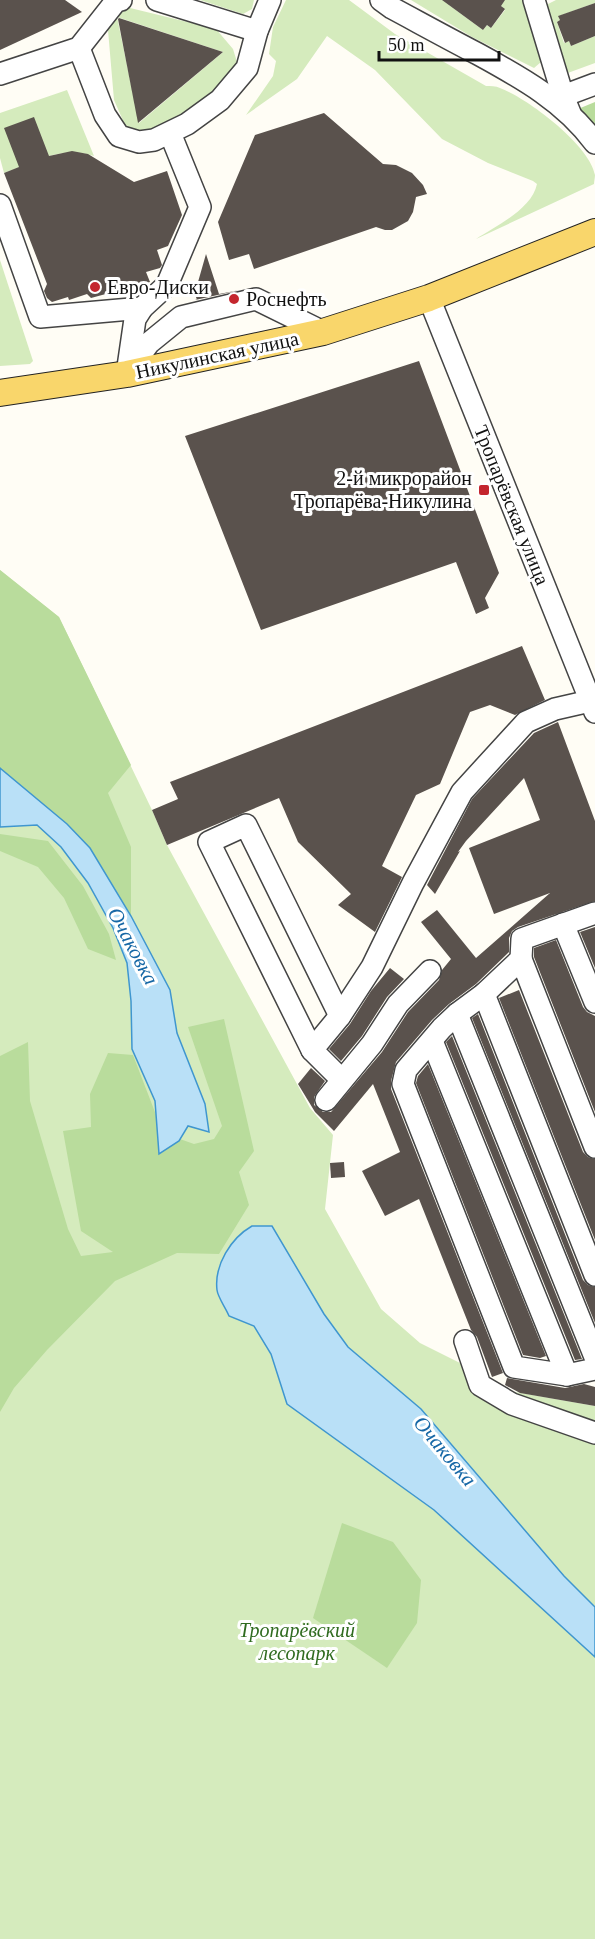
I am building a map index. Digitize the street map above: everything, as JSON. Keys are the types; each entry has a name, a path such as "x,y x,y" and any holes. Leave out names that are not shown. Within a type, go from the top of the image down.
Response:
{"main road":[{"name":"Никулинская улица","path":"0,393 127,374 323,332 429,298 595,232"}],"street":[{"path":"0,74 79,48 115,0 121,0"},
{"path":"158,0 257,31"},
{"path":"79,48 105,115 119,136 139,142 154,140 187,124 220,100 247,68 257,31 270,0"},
{"path":"381,0 566,105"},
{"path":"536,0 566,105 595,143"},
{"path":"566,105 595,84"},
{"path":"127,374 135,320 142,308 167,285 200,207 170,133"},
{"path":"0,205 40,317 142,308"},
{"name":"Тропарёвская улица","path":"429,298 588,674 593,707"},
{"path":"127,374 149,343 181,317 256,299 323,332"},
{"path":"312,1050 339,1016 372,967 413,883 462,792 526,722 555,709 593,707"},
{"path":"339,1016 246,825 209,842 312,1050 341,1079"},
{"path":"595,913 522,939 521,959 595,1147"},
{"path":"564,924 593,993"},
{"path":"521,959 484,994 457,1014 406,1070 403,1084 514,1367 567,1375 595,1369"},
{"path":"326,1100 372,1044 398,1004 430,971"},
{"path":"484,994 595,1275"},
{"path":"457,1014 595,1358"},
{"path":"432,1041 567,1375"},
{"path":"465,1341 480,1385 512,1404 595,1433"}],"green space":[{"path":"200,0 254,0 252,9 243,14"},
{"path":"286,0 349,0 395,34 486,86 498,87 512,93 556,124 582,150 591,163 595,175 594,184 476,239 521,209 534,193 537,184 488,163 442,139 375,70 327,36 297,79 246,115 273,76 276,61 269,54 273,27"},
{"path":"411,0 453,0 449,5 483,30 487,25 491,28 505,10 499,0 523,0 526,2 541,62 534,68 472,37"},
{"path":"556,0 595,0 595,3 559,16 560,20 557,22 564,43 569,41 571,46 595,36 595,63 565,74 546,5"},
{"path":"122,6 216,29 233,49 237,62 231,76 169,128 132,135 114,100 108,30 114,10","holes":["117,17 223,52 139,123"]},
{"path":"67,90 94,156 70,152 48,156 4,173 0,158 0,113"},
{"path":"595,102 595,126 578,109"},
{"path":"0,260 33,361 30,364 0,366"},
{"name":"Тропарёвский лесопарк","path":"0,570 59,617 167,845 310,1108 333,1135 325,1209 381,1309 420,1343 490,1378 493,1388 595,1406 595,1939 0,1939"},
{"path":"0,570 59,617 131,765 108,793 131,847 131,916 90,848 67,824 0,768"},
{"path":"0,834 48,841 83,886 109,934 116,960 88,949 64,898 38,867 0,851"},
{"path":"224,1019 254,1151 239,1172 249,1205 219,1254 177,1253 115,1281 47,1350 14,1388 0,1412 0,1056 28,1042 30,1101 68,1229 81,1256 113,1252 81,1231 63,1131 91,1127 90,1094 108,1053 133,1055 163,1133 194,1144 214,1139 222,1126 188,1027"},
{"path":"342,1523 393,1542 421,1580 417,1623 387,1668 313,1618"}],"water":[{"name":"Очаковка","path":"0,768 67,824 90,848 131,916 170,990 177,1033 205,1104 209,1132 188,1126 179,1141 159,1154 155,1101 132,1049 127,963 113,928 88,883 61,847 37,825 0,827"},
{"name":"Очаковка","path":"252,1226 272,1226 324,1314 348,1347 421,1409 564,1576 595,1607 595,1657 434,1510 287,1404 271,1354 254,1326 229,1316 217,1290 218,1271 225,1253 244,1231"}],"building":[{"path":"0,0 65,0 82,12 0,50"},
{"path":"442,0 505,0 501,6 505,9 491,28 487,25 483,30"},
{"path":"595,3 595,36 571,46 569,41 565,43 557,22 560,20 558,16"},
{"path":"119,18 223,52 138,123"},
{"path":"324,113 383,164 396,165 412,173 423,185 427,194 416,197 413,212 408,221 392,230 376,227 254,269 249,254 229,260 218,222 255,135"},
{"path":"34,117 49,156 72,151 88,154 134,182 167,171 182,215 168,246 157,250 162,265 160,268 146,272 150,282 91,298 87,294 69,300 68,297 52,302 47,298 44,291 47,284 4,173 19,167 4,128"},
{"path":"206,254 219,294 240,290 197,300 192,285 198,282"},
{"path":"419,361 499,573 485,598 489,608 476,614 456,562 261,630 185,436"},
{"path":"522,646 545,700 515,715 490,705 470,712 440,784 416,795 382,866 402,877 375,932 338,905 351,894 298,842 279,798 167,845 152,810 178,799 170,782"},
{"path":"558,722 595,821 595,901 512,931 509,938 509,952 476,984 432,1020 396,1062 391,1081 391,1089 503,1373 492,1377 419,1199 385,1216 362,1171 400,1152 373,1084 334,1131 315,1112 298,1084 311,1068 325,1081 314,1097 314,1105 323,1112 331,1112 382,1052 408,1012 439,980 442,970 451,959 421,922 437,910 476,958 550,893 494,914 469,848 540,820 524,778 466,841 435,894 427,885 472,799 534,733"},
{"path":"595,927 595,968 580,932"},
{"path":"556,940 583,1007 595,1016 595,1112 534,957 534,948"},
{"path":"390,968 404,979 387,997 362,1036 341,1061 329,1049"},
{"path":"519,990 583,1152 595,1159 595,1240 499,998"},
{"path":"478,1014 583,1280 595,1287 595,1323 472,1018"},
{"path":"452,1036 582,1359 575,1360 446,1042"},
{"path":"428,1064 546,1356 540,1358 523,1355 416,1083 418,1076"},
{"path":"344,1162 345,1177 331,1178 330,1163"},
{"path":"507,1378 565,1388 584,1384 595,1387 595,1406 520,1393 505,1385"}],"place":[{"name":"Евро-Диски","path":"95,287"},
{"name":"Роснефть","path":"234,299"},
{"name":"2-й микрорайон Тропарёва-Никулина","path":"484,490"}]}
